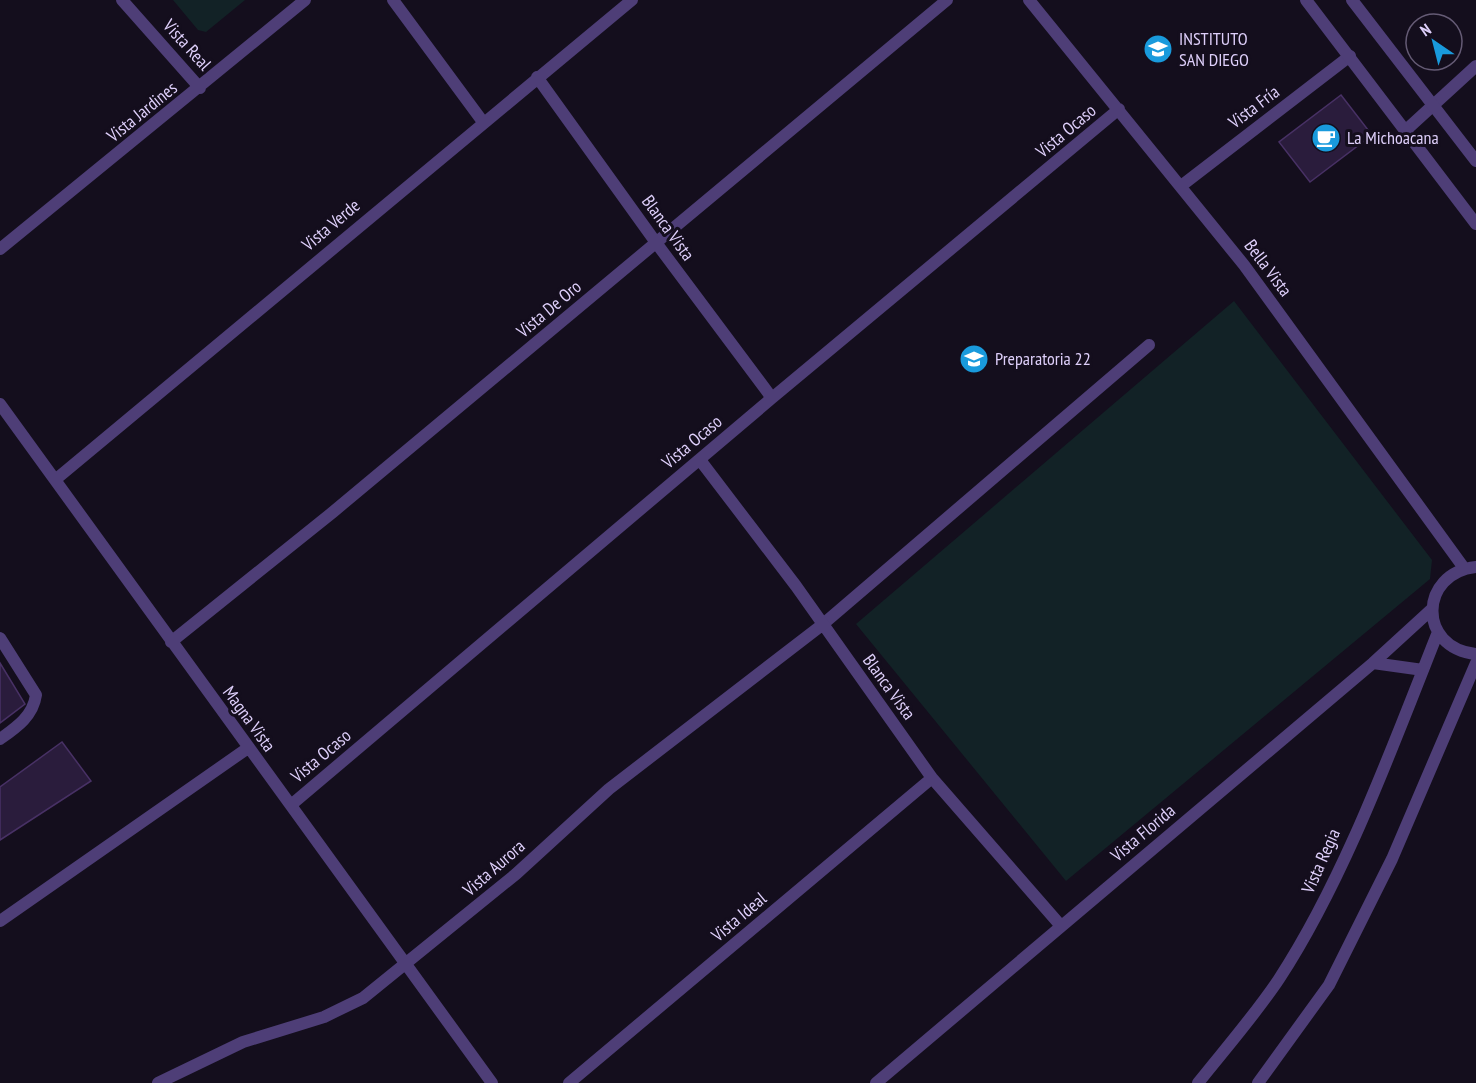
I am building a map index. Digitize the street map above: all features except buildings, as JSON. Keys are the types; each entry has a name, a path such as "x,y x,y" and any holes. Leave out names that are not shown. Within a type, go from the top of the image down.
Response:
{"street":[{"name":"Vista Real","path":"122,0 200,88"},
{"name":"Vista Jardines","path":"0,249 305,0"},
{"path":"393,0 483,122"},
{"name":"Vista Verde","path":"55,480 632,0"},
{"name":"Vista De Oro","path":"171,642 333,512 947,0"},
{"name":"Bella Vista","path":"1029,0 1244,265 1470,567"},
{"path":"1306,0 1476,224"},
{"path":"1352,0 1476,160"},
{"name":"Vista Fría","path":"1181,186 1350,56"},
{"path":"1405,131 1476,66"},
{"name":"Blanca Vista","path":"537,77 772,398"},
{"name":"Vista Ocaso","path":"291,805 772,398 1119,110"},
{"name":"Vista Aurora","path":"158,1083 243,1042 324,1017 363,998 516,874 609,789 822,626 1149,345"},
{"name":"Magna Vista","path":"0,404 492,1083"},
{"name":"Blanca Vista","path":"700,459 796,586 822,626 932,778 1061,926"},
{"path":"1470,567 1448,577 1436,591 1432,609 1437,632 1448,645 1463,653 1476,654"},
{"name":"Vista Florida","path":"876,1083 1373,663 1432,609"},
{"name":"Vista Regia","path":"1198,1083 1278,980 1320,908 1423,670 1437,632"},
{"path":"0,638 36,695 34,709 17,727 0,739"},
{"path":"1373,663 1423,670"},
{"path":"1258,1083 1329,985 1392,859 1476,663"},
{"path":"0,921 248,748"},
{"name":"Vista Ideal","path":"569,1083 932,778"}],"shaded area":[{"path":"173,0 245,0 206,32 198,30"},
{"path":"1234,301 1432,560 1430,579 1066,881 856,624"}],"place":[{"name":"INSTITUTO SAN DIEGO","path":"1158,49"},
{"name":"La Michoacana","path":"1326,138"},
{"name":"Preparatoria 22","path":"974,359"}]}
